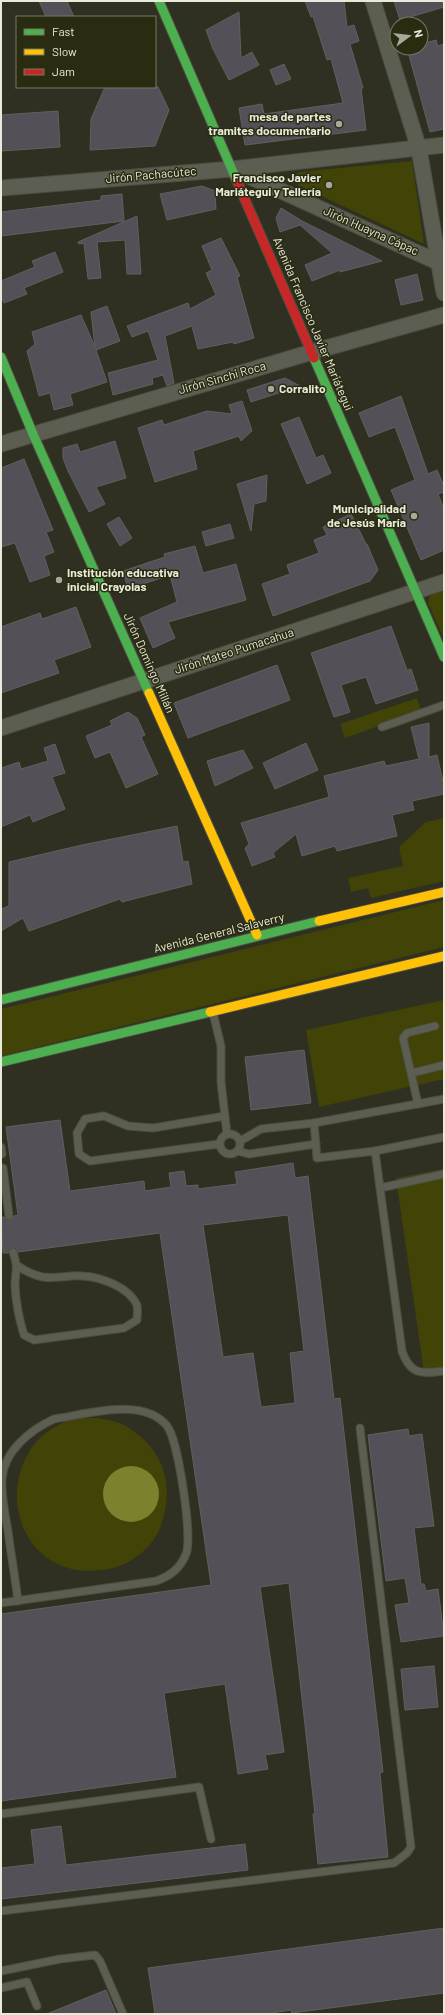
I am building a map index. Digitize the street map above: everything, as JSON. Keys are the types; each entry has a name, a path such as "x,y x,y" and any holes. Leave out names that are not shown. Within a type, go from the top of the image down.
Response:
{"street":[{"name":"Avenida Francisco Javier Mariátegui","path":"160,1 444,657"},
{"path":"372,1 419,149 441,263 444,293"},
{"name":"Jirón Pachacútec","path":"1,188 232,169 444,145"},
{"name":"Jirón Huayna Cápac","path":"232,169 441,263"},
{"name":"Jirón Sinchi Roca","path":"1,444 312,352 444,315"},
{"name":"Jirón Domingo Millán","path":"1,357 33,434 257,935"},
{"name":"Jirón Mateo Pumacahua","path":"1,728 444,582"},
{"name":"Avenida General Salaverry","path":"1,1000 257,935 444,892"},
{"path":"1,1062 212,1010 444,956"}],"lane":[{"path":"382,726 444,705"},
{"path":"212,1010 221,1046 221,1082 227,1134"},
{"path":"418,1104 403,1038 407,1033 435,1026"},
{"path":"412,1073 444,1066"},
{"path":"240,1141 261,1129 314,1124 444,1099"},
{"path":"219,1144 90,1161 80,1154 77,1133 85,1119 104,1116 128,1126 153,1128 225,1116"},
{"path":"314,1124 317,1158 374,1151 444,1137"},
{"path":"238,1151 240,1141 237,1136 227,1134 221,1137 219,1144 225,1153 232,1154 238,1151 250,1154 316,1144"},
{"path":"374,1151 398,1326 406,1362 413,1370 420,1372 428,1373 444,1371"},
{"path":"3,1168 9,1216"},
{"path":"380,1188 444,1174"},
{"path":"14,1252 18,1266 15,1284 19,1319 24,1335 34,1340 124,1328 137,1320 137,1306 130,1294 99,1278 81,1275 54,1278 41,1277 28,1273 18,1266"},
{"path":"1,1603 18,1601 156,1581 168,1577 177,1569 187,1553 189,1534 176,1448 168,1426 153,1415 132,1409 54,1419 42,1424 25,1437 8,1457 2,1478 3,1500 18,1601"},
{"path":"1,1911 394,1863 407,1853 411,1847 360,1428"},
{"path":"1,1814 198,1788 211,1839"},
{"path":"1,1971 60,1959 95,1955 100,1961 123,2014"},
{"path":"1,1988 27,1982 37,2006"}],"shaded area":[{"path":"412,161 424,244 298,185 294,176 299,172"},
{"path":"444,589 444,639 428,603 430,596"},
{"path":"417,698 421,711 345,738 340,724"},
{"path":"444,818 444,881 371,898 368,888 351,892 348,878 403,866 399,847 426,822"},
{"path":"444,900 444,947 1,1056 1,1009"},
{"path":"444,1000 444,1079 319,1107 306,1030"},
{"path":"444,1169 444,1370 424,1372 396,1178"},
{"path":"98,1418 124,1425 138,1434 149,1445 157,1456 163,1469 167,1497 165,1512 160,1528 157,1535 147,1548 127,1563 120,1566 82,1571 72,1569 52,1561 36,1548 25,1532 19,1513 17,1493 20,1473 27,1455 40,1438 47,1432 69,1420","holes":["152,1475 158,1491 158,1501 131,1521 122,1520 113,1515"]},
{"path":"131,1466 146,1471 154,1479 159,1494 154,1509 146,1517 131,1522 116,1517 108,1509 103,1494 108,1479 116,1471"}],"building":[{"path":"39,1 67,1 74,16 46,16"},
{"path":"305,1 344,1 347,27 354,25 359,41 350,44 363,88 361,88 366,130 245,145 239,108 262,104 264,114 343,103 331,59 327,60 313,16 311,17"},
{"path":"394,1 444,1 444,7 414,16 399,16"},
{"path":"239,12 241,58 252,52 259,65 229,80 213,49 206,30"},
{"path":"436,40 438,46 444,44 444,129 430,132 409,56 429,56 429,42"},
{"path":"284,64 291,79 276,85 270,70"},
{"path":"158,87 169,110 155,146 90,150 91,119 105,88"},
{"path":"58,111 60,147 1,151 1,115"},
{"path":"202,186 215,191 216,209 167,220 160,194"},
{"path":"122,194 124,221 1,236 1,212 101,200 101,196"},
{"path":"281,208 302,221 382,261 340,272 340,270 312,281 305,265 332,253 300,225 280,232 276,218"},
{"path":"137,216 141,274 127,274 125,240 97,242 101,278 88,279 84,243 79,244 78,242"},
{"path":"221,238 240,276 237,277 254,338 234,344 233,342 198,349 192,326 165,336 174,383 167,386 163,375 152,378 153,384 113,395 108,373 158,360 148,331 132,337 127,326 188,303 190,309 216,295 206,273 212,270 202,246"},
{"path":"55,252 63,272 24,288 27,294 4,303 1,296 1,281 35,267 32,261"},
{"path":"417,274 423,300 401,305 395,280"},
{"path":"107,306 120,341 96,350 107,382 70,394 73,405 54,410 50,393 39,396 27,351 35,344 32,332 81,315 95,347 91,312"},
{"name":"Corralito","path":"285,378 300,386 251,402 247,390"},
{"path":"401,396 428,474 437,470 444,486 444,492 438,494 444,509 444,550 421,560 391,490 415,480 395,427 369,437 359,413"},
{"path":"242,401 252,431 241,441 239,436 193,451 197,469 155,482 138,428 162,420 164,425 207,411 232,414 229,405"},
{"path":"299,417 316,458 323,455 331,473 307,484 281,424"},
{"path":"115,441 126,478 96,487 105,504 89,512 68,471 63,458 63,448 77,444 80,452"},
{"path":"24,459 53,530 46,532 54,552 44,556 50,575 30,582 15,543 1,547 1,468"},
{"path":"267,475 266,501 254,504 251,531 237,484"},
{"path":"351,514 367,544 378,570 370,581 273,616 262,584 290,574 287,565 319,553 314,540 327,535 323,527"},
{"path":"119,517 132,538 120,546 107,524"},
{"path":"230,524 234,538 206,546 202,532"},
{"path":"195,546 203,573 236,564 246,600 168,622 175,638 153,648 140,618 177,602 170,575 128,589 123,571 165,557 164,554"},
{"path":"76,607 91,647 54,660 59,673 1,693 1,627 40,613 42,619"},
{"path":"391,626 407,670 411,669 418,690 376,704 366,677 341,685 350,712 334,717 311,653"},
{"path":"277,665 290,700 188,738 174,703"},
{"path":"128,712 137,718 145,735 141,737 158,774 126,788 110,752 95,758 86,736 112,725 110,721"},
{"path":"429,723 429,757 437,755 444,786 444,794 412,801 414,810 392,815 397,836 337,851 335,846 302,856 296,834 273,853 275,857 252,866 245,848 249,844 241,823 329,797 324,776 384,761 386,766 419,759 411,727"},
{"path":"306,743 318,770 275,789 263,763"},
{"path":"55,744 65,773 52,777 65,809 33,822 30,815 1,827 1,768 19,762 21,769 48,761 44,748"},
{"path":"243,750 253,768 215,786 207,761"},
{"path":"177,826 183,862 188,861 192,884 122,902 120,899 29,931 23,918 1,931 1,909 9,906 9,862 82,845"},
{"path":"304,1050 311,1103 251,1110 245,1057"},
{"path":"60,1120 70,1191 144,1181 145,1191 171,1187 169,1173 184,1171 186,1186 198,1185 198,1189 237,1184 235,1172 293,1163 295,1178 308,1176 334,1399 340,1398 383,1772 380,1773 388,1857 318,1864 313,1814 315,1814 289,1583 260,1587 284,1752 265,1755 268,1769 238,1774 225,1684 164,1693 176,1777 1,1801 1,1614 211,1585 160,1233 18,1252 16,1248 12,1247 8,1253 3,1253 1,1217 4,1217 9,1221 12,1220 14,1216 18,1215 6,1127","holes":["288,1215 304,1351 290,1353 295,1403 261,1407 253,1353 223,1357 203,1225"]},
{"path":"408,1429 409,1436 422,1434 434,1526 414,1528 421,1584 424,1584 426,1591 438,1589 444,1636 401,1642 395,1605 409,1603 405,1578 386,1581 368,1435"},
{"path":"434,1666 438,1707 405,1710 401,1669"},
{"path":"61,1826 66,1865 245,1844 248,1870 1,1899 1,1868 35,1864 31,1830"},
{"path":"444,1928 444,1993 292,2013 291,2010 265,2014 155,2014 148,1968"},
{"path":"106,1990 116,2014 49,2014 49,2013"}],"traffic: fast":[{"path":"159,1 236,179"},
{"path":"1,357 33,434 149,693"},
{"path":"314,358 444,657"},
{"path":"1,1000 319,921"},
{"path":"1,1062 210,1012"}],"traffic: slow":[{"path":"149,693 257,935"},
{"path":"319,921 444,892"},
{"path":"210,1012 444,956"}],"traffic: jam":[{"path":"236,179 314,358"}],"place":[{"name":"mesa de partes tramites documentario","path":"339,124"},
{"name":"Francisco Javier Mariátegui y Tellería","path":"329,185"},
{"name":"Corralito","path":"271,389"},
{"name":"Municipalidad de Jesús María","path":"414,516"},
{"name":"Institución educativa inicial Crayolas","path":"59,580"}]}
